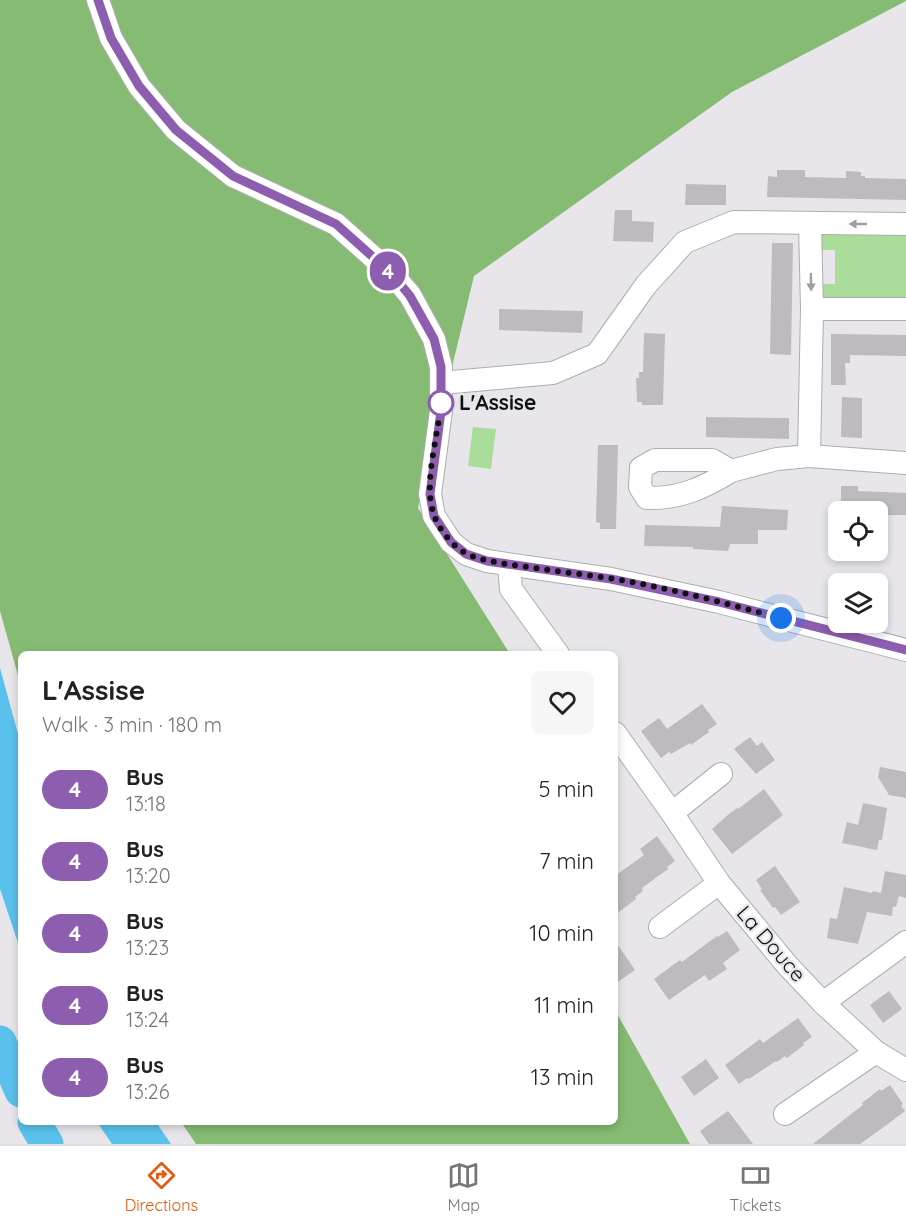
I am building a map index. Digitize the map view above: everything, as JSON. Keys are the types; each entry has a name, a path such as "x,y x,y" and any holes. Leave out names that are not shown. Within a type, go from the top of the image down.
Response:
{"street":[{"path":"98,0 111,38 139,86 176,130 233,176 336,224 392,274 410,296 434,339 441,367 441,411 430,494 434,516 451,542 466,554 487,561 611,579 719,602 906,650"},
{"path":"441,384 553,373 597,354 646,285 685,242 734,222 906,224"},
{"path":"810,224 812,309 810,456"},
{"path":"812,309 906,309"},
{"path":"731,471 777,459 810,456 906,463"},
{"path":"509,565 512,589 556,651"},
{"name":"La Douce","path":"618,737 719,883 788,966 823,1003 876,1052 906,1070"},
{"path":"672,813 721,774"},
{"path":"660,927 719,883"},
{"path":"823,1003 906,942"},
{"path":"784,1114 876,1052"}],"green space":[{"path":"0,0 906,0 732,92 474,276 418,508 508,651 18,651 18,675 0,611"},
{"path":"820,231 906,231 906,302 818,302 818,284 835,284 835,250 819,250"},
{"path":"473,427 496,429 491,469 468,466"},
{"path":"618,1015 690,1144 196,1144 183,1125 618,1125"}],"water":[{"path":"0,668 18,734 18,943 0,889"},
{"path":"99,1125 158,1125 171,1144 112,1144"}],"building":[{"path":"777,170 805,170 805,177 846,178 846,171 861,172 861,176 865,178 906,179 906,200 767,197 768,176 777,177"},
{"path":"686,184 726,185 726,205 685,205"},
{"path":"615,210 632,210 632,221 654,222 653,242 613,241"},
{"path":"772,243 793,243 791,355 770,354"},
{"path":"499,309 583,311 582,333 499,330"},
{"path":"644,333 665,334 663,405 642,405 642,402 637,402 636,378 639,378 639,372 643,372"},
{"path":"831,334 906,335 906,356 850,355 850,363 845,363 846,385 831,385"},
{"path":"842,397 862,398 862,438 841,437"},
{"path":"706,417 789,418 789,439 706,437"},
{"path":"598,445 618,445 616,529 600,529 600,523 596,522"},
{"path":"841,486 858,486 858,491 906,493 906,515 888,515 888,501 841,501"},
{"path":"722,506 788,510 787,530 758,530 758,544 730,544 728,551 693,549 693,547 644,546 645,525 720,527"},
{"path":"702,704 717,724 691,745 690,743 671,754 669,752 661,758 641,731 659,718 667,729"},
{"path":"750,737 757,746 762,742 775,760 756,774 734,749"},
{"path":"880,767 906,772 906,798 889,795 878,777"},
{"path":"764,789 783,815 732,854 712,829"},
{"path":"863,803 887,808 882,840 879,840 877,850 842,843 847,822 858,825"},
{"path":"657,836 675,861 642,888 643,891 635,897 636,899 618,913 618,874 644,855 640,849"},
{"path":"775,866 800,902 781,915 760,890 762,889 756,880"},
{"path":"885,871 906,875 906,898 899,896 896,907 893,906 892,916 867,912 858,944 827,938 830,918 837,919 844,887 881,893"},
{"path":"727,931 740,950 723,963 727,969 709,981 705,975 669,1000 654,979"},
{"path":"618,945 635,970 618,982"},
{"path":"889,991 902,1009 883,1023 870,1005"},
{"path":"798,1018 812,1037 787,1058 785,1056 739,1084 725,1065 760,1039 763,1043"},
{"path":"706,1059 719,1078 694,1096 681,1077"},
{"path":"890,1085 905,1111 860,1144 813,1144 880,1089 881,1091"},
{"path":"728,1111 753,1144 709,1144 700,1131"}],"waterway":[{"name":"La Douce","path":"0,1042 18,1084"},
{"name":"La Douce","path":"36,1125 47,1144"}],"bus line":[{"name":"4","path":"98,0 111,38 139,86 176,130 233,176 336,224 392,274 410,296 434,339 441,367 441,411 430,494 434,516 451,542 466,554 487,561 611,579 719,602 906,650"}],"place":[{"name":"L'Assise","path":"441,403"}],"route":[{"path":"441,403 441,397 431,480 431,505 434,516 451,542 466,554 487,561 611,579 781,618"}]}
